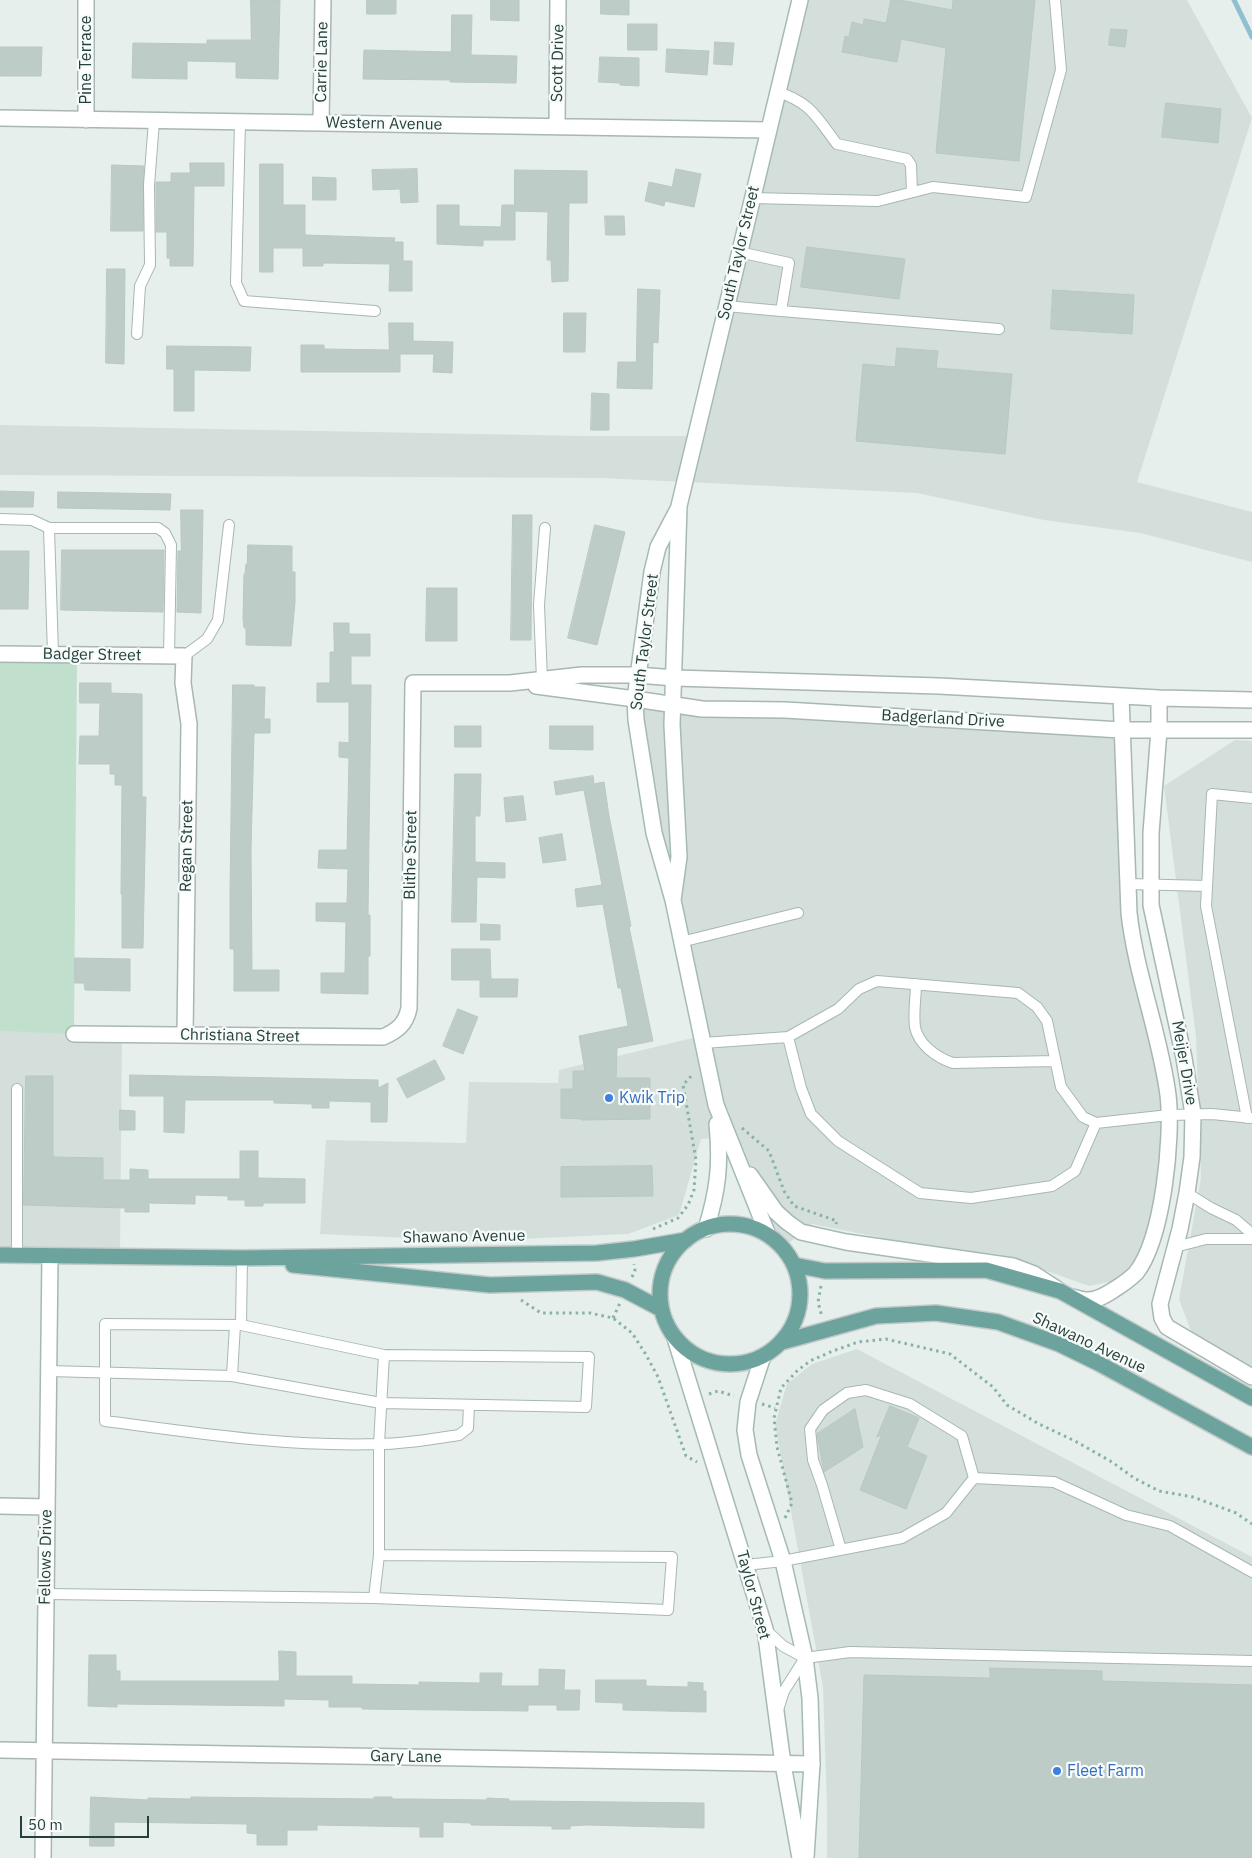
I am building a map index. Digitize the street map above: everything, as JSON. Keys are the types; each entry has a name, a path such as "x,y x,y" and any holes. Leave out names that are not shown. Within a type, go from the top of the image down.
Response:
{"main road":[{"path":"727,1225 748,1227 768,1235 783,1248 794,1265 800,1284 800,1305 794,1324 782,1342 764,1356 740,1364 716,1363 694,1354 675,1338 667,1324 662,1309 660,1290 664,1271 673,1254 686,1240 706,1229 727,1225"},
{"name":"Shawano Avenue","path":"0,1255 242,1258 597,1253 686,1240"},
{"name":"Shawano Avenue","path":"242,1258 490,1285 596,1282 625,1290 662,1309"},
{"name":"Shawano Avenue","path":"794,1265 825,1270 986,1270 1065,1294 1252,1398"},
{"name":"Shawano Avenue","path":"782,1342 876,1316 936,1314 998,1322 1059,1344 1100,1364 1252,1446"}],"street":[{"name":"Pine Terrace","path":"86,0 86,120"},
{"name":"Carrie Lane","path":"321,123 322,0"},
{"name":"Scott Drive","path":"557,127 558,0"},
{"name":"South Taylor Street","path":"673,900 679,857 672,725 679,506 800,0"},
{"name":"Western Avenue","path":"0,118 768,130"},
{"name":"South Taylor Street","path":"679,506 658,547 654,564 635,698 636,720 654,833 673,900 716,1105 719,1140 718,1180 706,1229"},
{"name":"Badger Street","path":"0,654 176,656"},
{"name":"Regan Street","path":"176,656 183,683 189,724 185,1035"},
{"path":"510,683 582,675 637,675"},
{"name":"Badgerland Drive","path":"637,675 675,678 968,687 1159,698 1252,700"},
{"name":"Blithe Street","path":"402,1026 409,1008 413,683 510,683"},
{"path":"510,683 635,698"},
{"name":"Meijer Drive","path":"1065,1294 1088,1300 1108,1294 1124,1283 1141,1265 1149,1248 1159,1210 1169,1140 1169,1115 1164,1073 1132,943 1121,730 1121,696"},
{"name":"Badgerland Drive","path":"635,698 702,709 785,710 1121,730 1252,730"},
{"name":"Meijer Drive","path":"1159,698 1159,730 1151,833 1151,905 1184,1058 1193,1114 1192,1157 1187,1193 1160,1304 1162,1318 1167,1328 1252,1377"},
{"name":"Christiana Street","path":"74,1034 383,1037 393,1033 402,1026"},
{"name":"South Taylor Street","path":"716,1105 768,1235"},
{"path":"733,1150 776,1212 802,1232 846,1242 1014,1266 1034,1274 1065,1294"},
{"name":"Fellows Drive","path":"43,1858 50,1256"},
{"name":"Taylor Street","path":"675,1338 765,1629 783,1764 800,1858"},
{"path":"764,1356 748,1402 745,1430 749,1455 783,1561 805,1658 810,1698 812,1764 806,1858"},
{"path":"0,1506 47,1506"},
{"name":"Gary Lane","path":"0,1750 812,1764"}],"lane":[{"path":"752,198 878,201 933,187 1026,197 1061,70 1055,0"},
{"path":"778,92 795,97 812,110 837,144 907,158 911,164 912,192"},
{"path":"137,334 140,286 150,265 150,185 154,121"},
{"path":"240,122 236,283 244,300 375,311"},
{"path":"739,252 789,263 781,311"},
{"path":"726,306 999,329"},
{"path":"0,518 32,520 49,528 158,528 165,532 170,545 176,656 207,640 218,620 229,525"},
{"path":"49,528 53,654"},
{"path":"542,680 539,605 544,528"},
{"path":"703,1043 788,1037 838,1009 859,989 877,980 1018,993 1037,1007 1047,1021 1061,1087 1083,1117 1096,1123 1193,1114 1249,1118 1206,906 1212,794 1252,798"},
{"path":"1128,884 1207,886"},
{"path":"681,942 798,913"},
{"path":"916,984 915,1028 924,1044 941,1059 953,1063 1055,1061"},
{"path":"788,1037 801,1088 811,1114 838,1141 920,1193 971,1198 1052,1186 1076,1171 1096,1123"},
{"path":"17,1255 18,1089"},
{"path":"1187,1193 1211,1208 1236,1220 1252,1234"},
{"path":"1175,1247 1206,1239 1252,1239"},
{"path":"232,1376 238,1325 242,1258"},
{"path":"49,1371 104,1372 232,1376 381,1403 469,1404 586,1407 589,1357 384,1355 238,1325 105,1324 104,1372 105,1421 224,1437 295,1442 379,1444 458,1435 468,1428 469,1404"},
{"path":"374,1598 379,1555 379,1444 384,1355"},
{"path":"841,1550 813,1460 810,1429 823,1410 847,1393 866,1390 910,1404 962,1436 974,1478"},
{"path":"746,1565 783,1561 902,1538 946,1513 974,1478"},
{"path":"974,1478 1054,1482 1126,1515 1170,1526 1252,1572"},
{"path":"46,1594 374,1598 668,1610 672,1558 379,1555"},
{"path":"765,1629 783,1646 805,1658 850,1652 1252,1661"},
{"path":"777,1714 784,1690 805,1658"}],"path":[{"path":"651,1229 678,1218 688,1205 694,1190 696,1160 683,1085"},
{"path":"769,1151 784,1191 794,1206 837,1221"},
{"path":"631,1279 635,1271 634,1262"},
{"path":"613,1318 624,1295"},
{"path":"541,1313 590,1313 613,1318 632,1333 658,1377 686,1456"},
{"path":"993,1387 1007,1405 1039,1424 1090,1449 1134,1478 1159,1491 1193,1497 1236,1513 1252,1524"},
{"path":"702,1397 718,1391 742,1398"},
{"path":"759,1403 775,1408"},
{"path":"669,1408 677,1405"}],"shaded area":[{"path":"800,0 1187,0 1252,118 1137,482 1252,512 1252,562 1140,533 1044,520 917,493 601,478 0,475 0,425 585,436 695,436"},
{"path":"635,699 1121,730 1129,913 1165,1082 1160,1179 1147,1239 1135,1263 1118,1280 1089,1286 1002,1255 903,1242 812,1224 783,1248 768,1235 727,1137 701,1139 679,1215 628,1234 478,1241 320,1234 326,1140 466,1143 469,1082 558,1083 559,1070 701,1036"},
{"path":"1235,740 1252,741 1252,1383 1192,1334 1179,1299 1201,1178 1196,1037 1164,786"},
{"path":"0,1031 122,1034 120,1257 0,1255"},
{"path":"857,1349 1252,1557 1252,1858 827,1858 823,1687 775,1424 787,1384 812,1364"}],"green space":[{"path":"0,654 77,655 74,1034 0,1031"}],"building":[{"path":"251,0 280,0 278,79 236,78 236,62 187,61 187,79 132,78 133,43 207,44 207,40 251,40"},
{"path":"367,0 396,0 396,14 367,14"},
{"path":"491,0 519,0 519,21 491,20"},
{"path":"601,0 629,0 629,15 601,14"},
{"path":"891,0 952,10 953,0 1035,0 1019,161 936,153 946,48 901,39 897,62 842,52 845,36 849,37 852,22 863,25 864,19 886,23"},
{"path":"452,15 472,15 471,55 517,56 516,83 363,79 364,50 451,52"},
{"path":"628,24 657,24 657,50 628,50"},
{"path":"1111,29 1127,30 1125,47 1109,45"},
{"path":"715,42 734,43 732,65 714,64"},
{"path":"0,47 42,47 41,76 0,76"},
{"path":"667,49 709,51 707,75 666,72"},
{"path":"600,57 639,58 639,86 599,82"},
{"path":"1166,103 1221,109 1218,143 1162,137"},
{"path":"190,163 224,163 224,186 194,186 193,266 170,266 170,258 167,258 167,232 156,232 156,182 171,182 171,173 190,173"},
{"path":"260,164 283,164 283,205 305,205 305,235 395,238 394,242 403,242 403,261 412,261 412,291 389,291 390,264 323,263 323,266 303,266 303,248 273,248 273,272 260,272"},
{"path":"112,165 144,166 143,231 111,231"},
{"path":"417,169 418,202 401,203 400,189 373,190 372,170"},
{"path":"676,169 701,174 694,207 665,201 664,206 645,201 649,182 672,187"},
{"path":"515,170 587,171 587,203 569,203 568,281 552,282 551,260 547,260 548,212 515,211 515,240 483,240 483,246 437,244 437,205 459,205 459,226 501,227 502,205 514,205"},
{"path":"313,177 336,178 336,200 313,200"},
{"path":"605,216 624,216 625,235 606,235"},
{"path":"807,247 905,259 899,299 801,287"},
{"path":"107,269 125,269 124,364 106,363"},
{"path":"638,289 660,290 658,343 653,342 652,389 617,388 618,362 636,362"},
{"path":"1053,290 1134,295 1132,334 1051,329"},
{"path":"564,313 586,313 585,352 564,352"},
{"path":"389,323 413,323 413,341 453,342 452,373 433,372 434,354 400,354 400,372 301,372 301,345 324,345 324,349 389,350"},
{"path":"167,346 251,347 250,371 194,370 194,411 174,411 174,369 167,369"},
{"path":"897,348 938,351 936,368 1012,374 1005,454 856,441 863,364 895,367"},
{"path":"592,393 609,394 609,430 591,430"},
{"path":"0,491 34,492 33,507 0,507"},
{"path":"58,492 171,494 170,510 58,508"},
{"path":"181,510 203,510 201,613 177,612 178,551 181,551"},
{"path":"513,515 532,515 531,640 511,640"},
{"path":"595,525 625,532 597,645 568,638"},
{"path":"248,545 292,546 292,572 295,572 295,602 291,646 246,645 246,628 244,628 243,618 244,574 247,564"},
{"path":"62,550 164,550 163,612 61,610"},
{"path":"0,551 29,551 28,609 0,609"},
{"path":"427,588 457,588 457,641 426,641"},
{"path":"334,623 349,623 349,634 370,634 370,656 351,656 351,685 371,685 368,915 370,915 370,956 368,956 368,994 321,993 321,973 345,973 346,922 316,921 316,903 347,903 348,869 318,868 319,850 347,850 349,758 339,757 339,742 349,743 349,702 317,702 317,683 330,683 330,652 334,652"},
{"path":"80,683 111,683 111,693 142,694 142,797 146,797 143,948 122,948 122,785 115,785 115,774 110,774 110,764 79,764 80,736 99,736 100,703 80,703"},
{"path":"233,685 265,687 264,719 270,719 270,733 254,733 251,850 252,970 279,970 279,991 234,991 234,949 230,949"},
{"path":"455,726 481,726 481,747 455,747"},
{"path":"550,726 593,726 593,750 550,749"},
{"path":"455,774 481,774 480,816 475,816 475,862 505,863 505,878 477,877 476,922 452,922"},
{"path":"593,776 594,784 604,782 631,926 629,927 653,1041 617,1048 616,1078 650,1078 650,1119 582,1120 561,1118 561,1089 573,1089 573,1071 585,1071 579,1036 628,1026 621,988 618,988 603,904 577,907 575,889 602,885 584,790 556,795 554,782"},
{"path":"523,796 526,820 506,822 504,798"},
{"path":"562,834 566,860 543,863 539,838"},
{"path":"481,924 500,925 500,940 481,940"},
{"path":"452,949 490,949 491,979 518,979 517,997 480,997 480,980 452,980"},
{"path":"75,958 130,959 130,991 85,990 84,983 75,983"},
{"path":"458,1009 478,1017 463,1054 443,1046"},
{"path":"435,1060 445,1079 407,1098 397,1079"},
{"path":"130,1075 378,1080 378,1088 388,1083 387,1122 371,1122 371,1102 329,1101 329,1108 312,1108 312,1104 274,1103 274,1100 185,1100 184,1133 164,1132 164,1096 130,1096"},
{"path":"26,1076 53,1076 53,1157 103,1158 103,1180 130,1180 130,1169 148,1170 148,1179 240,1179 240,1151 258,1151 258,1178 305,1179 305,1203 263,1203 263,1206 245,1206 245,1200 228,1200 228,1196 195,1195 195,1204 149,1203 149,1212 125,1212 125,1208 24,1205"},
{"path":"120,1110 135,1111 135,1130 120,1130"},
{"path":"652,1166 653,1196 561,1197 561,1167"},
{"path":"890,1406 919,1418 907,1447 927,1456 906,1509 860,1490 882,1434 877,1437"},
{"path":"855,1409 863,1447 824,1472 817,1434"},
{"path":"279,1651 296,1652 296,1676 352,1676 352,1684 419,1685 419,1682 480,1683 480,1673 502,1673 501,1686 539,1686 539,1669 565,1670 564,1690 580,1690 579,1710 557,1710 557,1705 528,1705 528,1711 362,1709 362,1707 329,1707 329,1700 284,1699 284,1706 117,1704 117,1707 88,1706 89,1655 116,1655 116,1671 120,1671 120,1681 279,1681"},
{"name":"Fleet Farm","path":"990,1668 1102,1671 1102,1681 1252,1685 1252,1858 859,1858 864,1675 990,1678"},
{"path":"596,1680 646,1680 646,1686 688,1687 688,1682 703,1683 703,1691 706,1691 706,1712 623,1710 623,1703 596,1702"},
{"path":"91,1797 148,1800 148,1798 191,1799 191,1797 374,1799 374,1797 392,1797 392,1799 487,1800 487,1798 509,1799 509,1801 704,1803 704,1828 587,1825 570,1826 570,1829 552,1829 552,1826 471,1825 471,1823 443,1822 443,1837 420,1837 420,1827 317,1825 317,1830 287,1830 287,1845 257,1845 257,1834 247,1833 247,1824 114,1822 114,1846 90,1846"}],"waterway":[{"path":"1234,0 1252,37"}],"place":[{"name":"Kwik Trip","path":"609,1098"},
{"name":"Fleet Farm","path":"1057,1771"}]}
